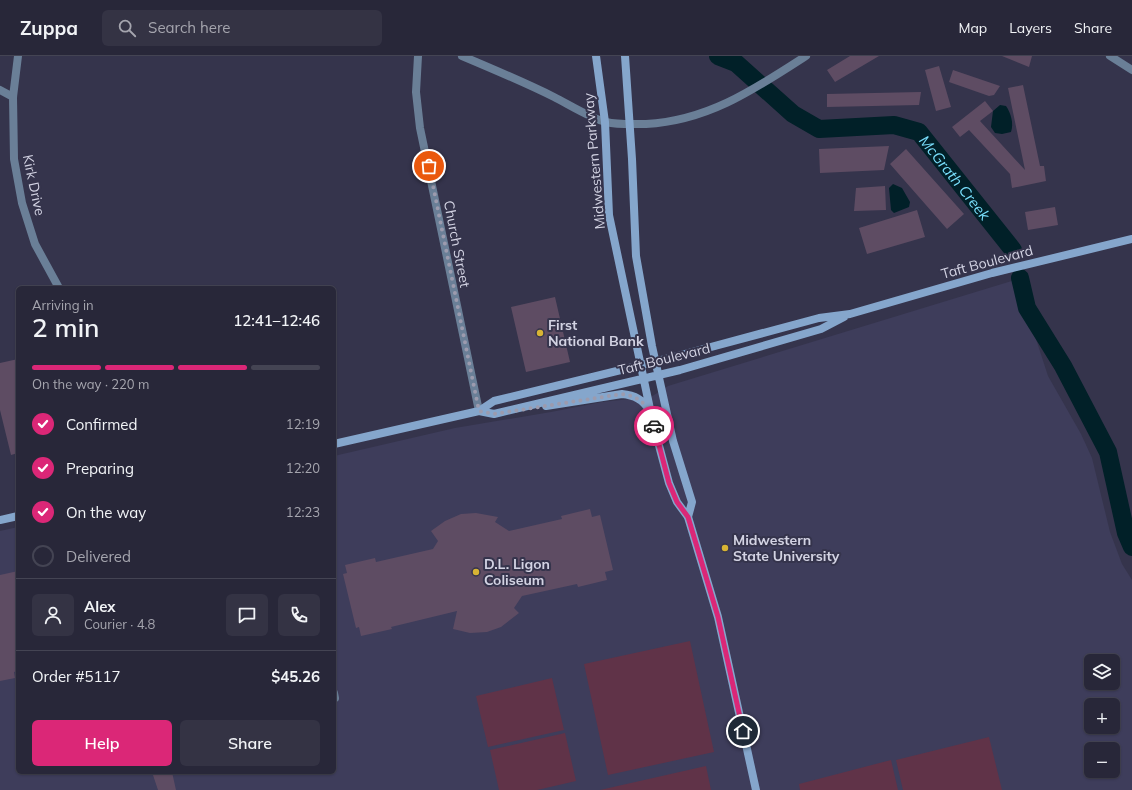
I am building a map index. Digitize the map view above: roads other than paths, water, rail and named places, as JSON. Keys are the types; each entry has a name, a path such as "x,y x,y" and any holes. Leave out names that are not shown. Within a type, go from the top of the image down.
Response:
{"main road":[{"name":"Midwestern Parkway","path":"596,56 605,122 609,215 651,414 669,483 677,502 688,517 718,617 756,790"},
{"name":"Midwestern Parkway","path":"625,56 630,124 636,256 673,441 692,502 688,517"},
{"name":"Taft Boulevard","path":"336,444 479,411 494,400 656,362 819,318 850,314 992,273 1132,241"},
{"name":"Taft Boulevard","path":"479,411 494,414 659,375 821,329 850,314"},
{"path":"510,410 566,404 622,394 632,395 640,399 651,414"},
{"path":"0,520 16,516"}],"street":[{"name":"Kirk Drive","path":"18,56 13,97 14,159 22,203 35,244 58,286"},
{"name":"Church Street","path":"418,56 416,92 420,128 479,411"},
{"path":"462,56 528,84 605,122 630,124 662,123 685,119 711,111 753,90 806,56"},
{"path":"1110,56 1132,70"},
{"path":"0,90 13,97"}],"water":[{"path":"1000,105 1006,106 1012,119 1011,132 1002,134 995,133 991,127 993,111"},
{"path":"893,184 902,188 910,202 909,207 894,213 891,210 889,188"}],"waterway":[{"name":"McGrath Creek","path":"718,56 736,63 793,114 819,129 894,125 919,132 1013,250"},
{"name":"McGrath Creek","path":"1020,278 1027,308 1063,366 1108,452 1126,533 1132,547"}],"place":[{"name":"First National Bank","path":"540,333"},
{"name":"Midwestern State University","path":"725,548"},
{"name":"D.L. Ligon Coliseum","path":"476,572"}]}
